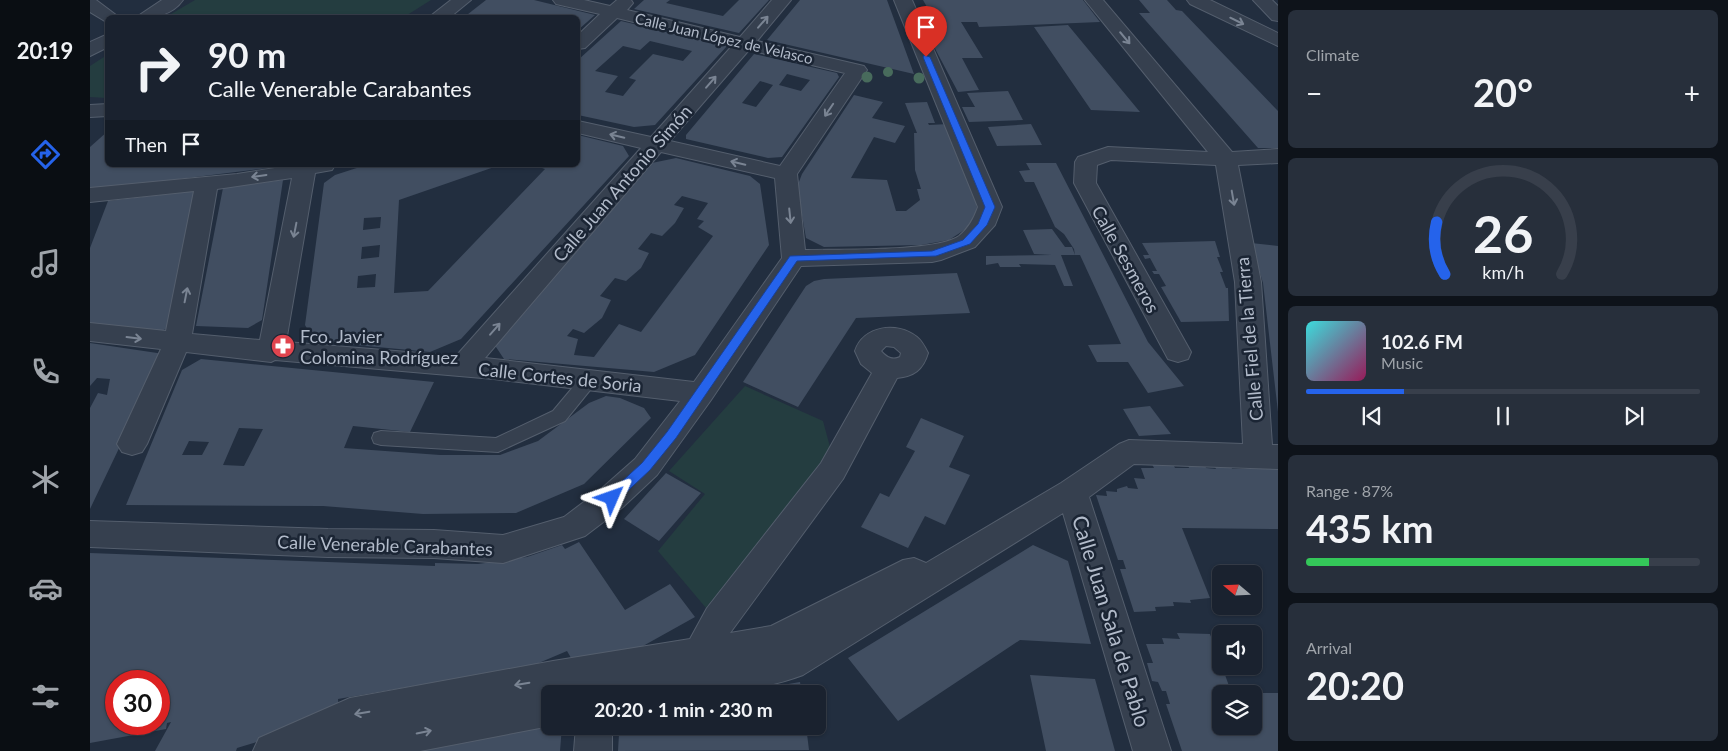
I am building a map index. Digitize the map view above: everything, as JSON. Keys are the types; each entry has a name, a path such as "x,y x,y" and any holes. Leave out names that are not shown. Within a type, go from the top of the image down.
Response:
{"street":[{"path":"149,15 174,0"},
{"path":"441,15 462,0"},
{"name":"Calle Juan López de Velasco","path":"562,0 857,70 786,174"},
{"path":"580,42 627,0"},
{"name":"Calle Juan Antonio Simón","path":"463,366 782,0"},
{"path":"580,127 786,174 794,258 932,254 967,242 982,225 990,207 903,0"},
{"name":"Calle Fiel de la Tierra","path":"1094,0 1226,159 1248,282 1268,457"},
{"path":"1196,0 1278,40"},
{"path":"1254,2 1278,16"},
{"path":"1254,2 1278,34"},
{"path":"90,4 106,15"},
{"path":"90,50 105,41"},
{"path":"90,111 105,110"},
{"name":"Calle Sesmeros","path":"1178,352 1085,183 1086,162 1108,152 1226,159"},
{"path":"1226,159 1278,156"},
{"path":"90,195 207,183 306,167"},
{"path":"271,352 312,167"},
{"path":"132,444 177,343 207,183"},
{"name":"Calle Venerable Carabantes","path":"90,534 328,543 434,544 503,549 574,527 612,498 646,467 701,394 794,258"},
{"name":"Calle Cortes de Soria","path":"90,332 271,352 463,366 590,379 701,394"},
{"path":"701,653 719,619 832,471 888,368"},
{"path":"676,685 791,663 1072,492 1129,452 1268,457"},
{"name":"Calle Juan Sala de Pablo","path":"1072,492 1152,751"},
{"path":"590,685 701,653 776,641 903,574 948,567"},
{"path":"272,751 350,716 541,695"},
{"path":"325,751 541,698"},
{"path":"593,751 594,735"}],"lane":[{"path":"382,438 498,445 559,416 590,379"}],"green space":[{"path":"195,0 431,0 407,15 169,15"},
{"path":"105,56 105,98 90,97 90,66"},
{"path":"745,386 823,421 830,447 818,469 706,608 658,551 705,494 669,471"}],"building":[{"path":"486,0 534,0 595,15 580,28 580,15 467,15"},
{"path":"644,0 670,0 666,3 723,16 739,0 769,0 739,33 634,9"},
{"path":"800,0 887,0 914,74 767,40"},
{"path":"923,0 1083,0 1100,22 979,27 977,22 961,22 983,58 962,58 979,90 958,92 922,24 936,23"},
{"path":"1139,0 1167,0 1176,10 1182,11 1278,111 1278,148 1258,148 1139,13 1150,13"},
{"path":"621,21 727,46 655,125 634,127 580,115 580,58","holes":["650,41 692,51 683,61 653,54 629,78 636,80 623,96 605,92 618,76 595,71 623,46 640,50"]},
{"path":"1068,25 1140,112 1091,110 1034,27"},
{"path":"754,54 837,73 839,77 782,157 768,158 686,139 686,135","holes":["787,74 810,80 801,91 779,85","760,81 773,85 756,107 742,103"]},
{"path":"1008,91 1023,120 969,122 962,107 975,107 967,93"},
{"path":"854,95 883,102 872,118 905,126 895,143 874,137 851,178 887,180 896,211 906,211 920,200 917,189 921,189 915,170 914,133 917,133 905,103 927,102 935,123 928,123 929,125 949,124 975,194 977,208 969,227 949,240 921,245 824,247 806,238 797,187 802,174"},
{"path":"1031,124 1042,145 997,146 988,127"},
{"path":"105,134 105,167 276,167 90,190 90,147"},
{"path":"580,135 623,146 629,156 461,339 430,352 325,342 309,332 305,325 324,183 335,175 360,167 494,167 399,200 394,293 428,291 545,169 539,167 580,167","holes":["381,217 380,228 363,230 364,218","380,245 379,257 361,259 362,247","376,274 375,287 357,288 358,276"]},
{"path":"676,158 750,176 760,184 769,245 695,355 654,372 504,359 494,344 647,164","holes":["682,196 708,203 697,219 704,221 698,227 713,236 641,332 619,324 594,357 574,355 578,339 567,336 573,329 584,333 602,318 611,300 600,296 615,278 626,281 641,268 649,253 638,249 651,233 662,236 675,223 684,208 674,205"]},
{"path":"1026,163 1056,163 1148,342 1184,386 1148,393 1128,362 1097,362 1088,345 1121,344 1080,255 1075,255 1074,249 1064,234 1055,227 1034,182 1025,182 1019,171 1030,170"},
{"path":"283,180 262,320 248,328 196,326 223,188"},
{"path":"195,191 170,327 155,334 90,325 90,248 108,201"},
{"path":"1052,229 1065,247 1072,247 1075,255 1061,255 1073,286 1064,286 1055,265 1019,264 1021,267 1000,267 998,263 986,265 986,256 1052,255 1034,254 1023,230"},
{"path":"1215,241 1220,257 1217,257 1223,272 1220,272 1226,288 1228,288 1229,321 1181,322 1161,287 1166,286 1159,274 1154,274 1152,271 1157,271 1150,258 1145,259 1143,255 1149,255 1142,243"},
{"path":"1251,243 1278,246 1278,412 1263,283"},
{"path":"957,273 970,313 856,318 798,407 743,382 806,286 814,281"},
{"path":"90,343 164,354 90,509 90,408 98,393 107,395 110,379 97,378 90,386"},
{"path":"201,359 434,382 410,432 353,426 344,448 440,455 500,455 538,441 589,403 606,396 620,398 644,408 651,418 584,484 516,513 423,514 323,506 126,505 182,370","holes":["239,428 263,429 244,466 223,465","189,441 209,442 202,455 182,455"]},
{"path":"1150,406 1171,434 1139,436 1123,409"},
{"path":"921,418 964,436 949,467 970,475 945,525 925,516 908,548 861,527 880,493 889,497 915,451 906,447"},
{"path":"1152,464 1173,464 1175,468 1189,468 1188,465 1205,465 1206,468 1216,469 1214,465 1231,465 1232,469 1261,469 1259,465 1276,465 1278,469 1278,529 1182,528 1210,598 1190,600 1191,603 1173,602 1174,606 1155,607 1156,611 1134,612 1120,569 1126,569 1123,560 1118,560 1096,495 1107,496 1106,491 1117,492 1117,489 1127,486 1128,488 1138,489 1134,478 1145,479 1141,468 1154,468"},
{"path":"666,473 701,493 659,541 624,519"},
{"path":"579,542 625,610 670,584 695,617 643,646 646,650 574,663 567,651 534,665 419,691 419,685 338,699 339,717 237,748 236,751 155,751 164,735 170,735 170,670 105,670 105,735 133,735 90,743 90,553 435,566 435,563 478,564 527,557 562,545 565,549"},
{"path":"1033,545 1068,561 1091,644 1020,640 898,721 848,658"},
{"path":"1177,633 1210,634 1212,639 1212,675 1225,675 1229,685 1212,685 1212,735 1262,735 1262,693 1278,693 1278,751 1182,751 1166,704 1170,704 1166,691 1162,691 1158,682 1152,681 1147,663 1153,663 1146,644 1164,644 1162,638 1180,639"},
{"path":"1030,675 1095,679 1115,751 1046,751"},
{"path":"800,682 800,685 782,685"},
{"path":"541,719 541,735 561,735 560,751 375,751"},
{"path":"619,735 807,735 809,750 618,751"}],"place":[{"name":"Fco. Javier Colomina Rodríguez","path":"283,346"}],"route":[{"path":"612,498 646,467 672,435 794,258 932,254 967,242 982,225 990,207 926,57"}]}
